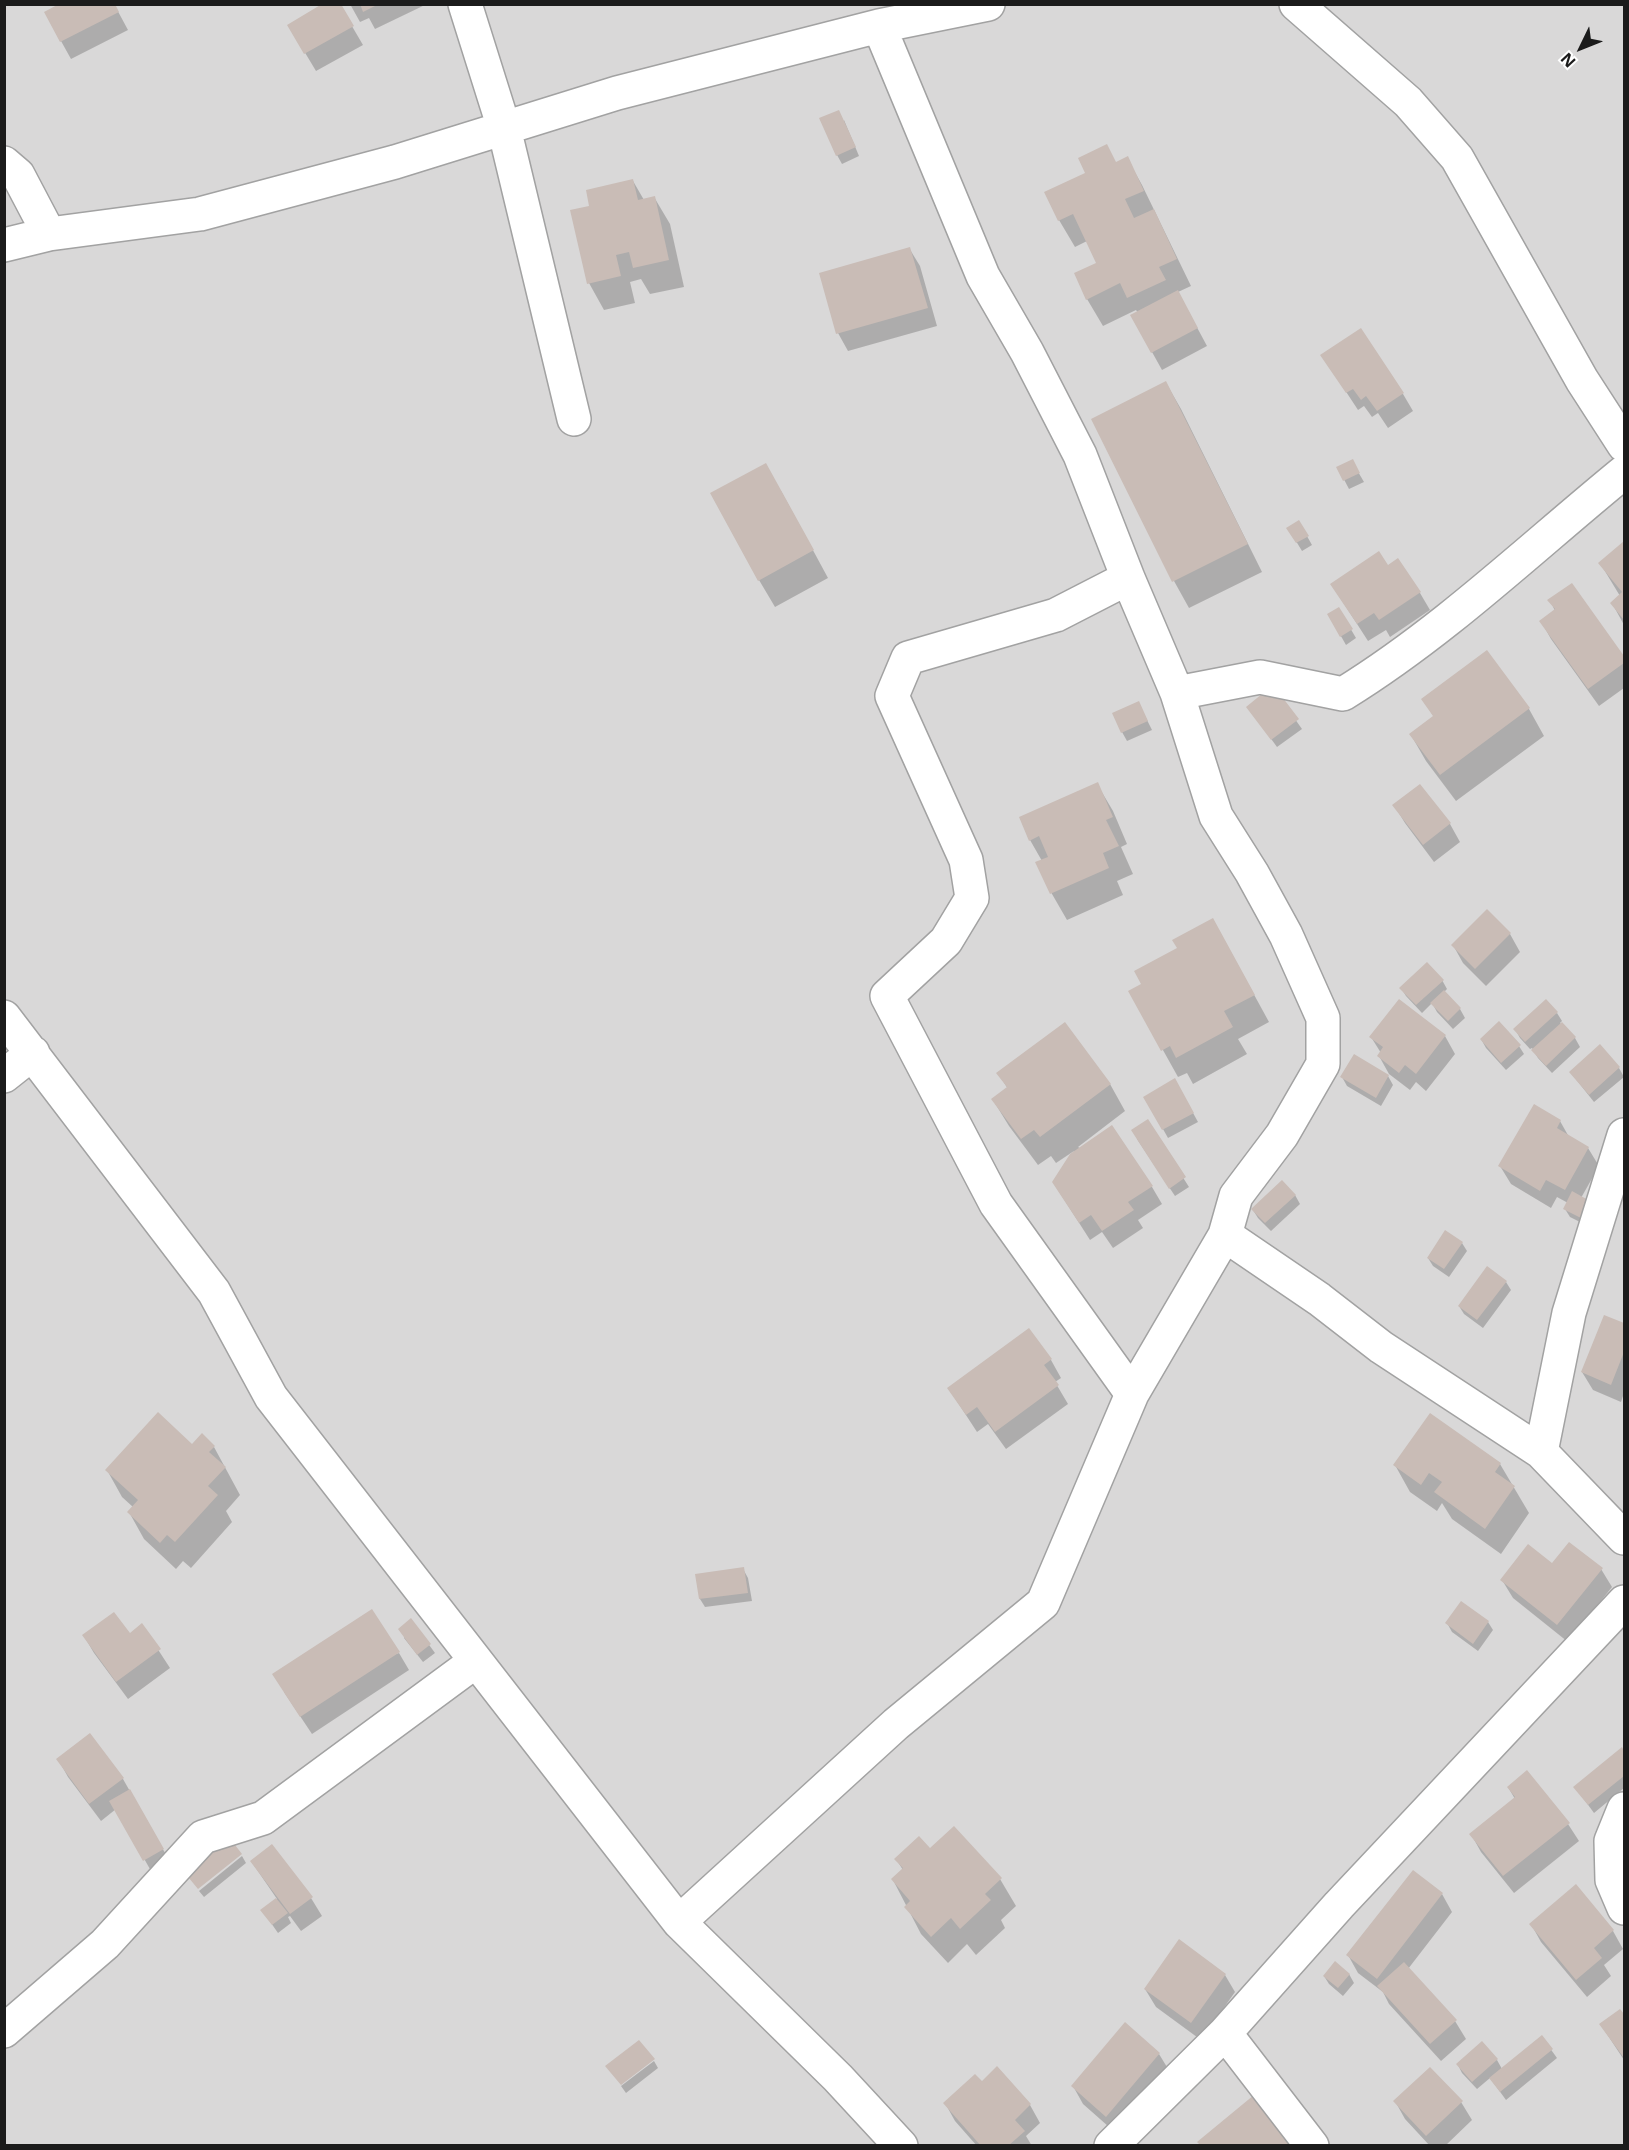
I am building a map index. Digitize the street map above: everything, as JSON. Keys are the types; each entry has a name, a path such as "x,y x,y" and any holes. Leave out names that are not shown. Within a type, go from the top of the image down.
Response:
{"street":[{"path":"465,4 504,128 574,419"},
{"path":"4,245 49,234 200,214 395,162 617,93 879,26 913,12 988,4"},
{"path":"1296,4 1408,102 1457,158 1582,381 1624,445"},
{"path":"679,1922 896,1724 1043,1603 1132,1394 1225,1235 1236,1196 1282,1136 1323,1064 1323,1017 1286,935 1252,873 1216,816 1177,693 1128,578 1080,455 1027,352 983,276 879,26"},
{"path":"4,163 18,175 49,234"},
{"path":"1177,693 1260,677 1343,694 1380,671 1479,594 1624,472"},
{"path":"1128,578 1056,615 908,658 892,696 966,860 972,898 946,941 887,996 996,1204 1132,1394"},
{"path":"4,1017 214,1292 271,1397 679,1922 838,2078 901,2145"},
{"path":"4,1076 33,1053"},
{"path":"1541,1452 1569,1313 1624,1135"},
{"path":"1225,1235 1319,1299 1381,1347 1541,1452 1624,1538"},
{"path":"1112,2145 1225,2033 1339,1905 1624,1602"},
{"path":"4,2031 105,1944 203,1837 263,1818 476,1661"},
{"path":"1624,1809 1611,1841 1612,1880 1624,1908"},
{"path":"1225,2033 1312,2145"}],"shaded area":[{"path":"5,5 1624,5 1624,2145 5,2145"}],"building":[{"path":"59,4 115,4 119,12 60,42 44,12"},
{"path":"322,4 341,4 354,26 304,54 287,25"},
{"path":"360,4 379,4 363,12"},
{"path":"839,110 856,147 836,156 819,118"},
{"path":"1107,144 1116,162 1128,156 1144,191 1125,199 1134,218 1154,209 1177,259 1159,267 1166,280 1127,298 1120,283 1086,300 1074,273 1096,263 1073,214 1058,221 1044,192 1085,173 1078,158"},
{"path":"633,179 638,200 655,196 669,260 633,268 629,252 616,255 621,276 587,284 570,210 589,206 586,190"},
{"path":"910,247 928,308 836,334 819,273"},
{"path":"1178,290 1198,328 1151,353 1130,315"},
{"path":"1361,328 1404,393 1377,411 1366,396 1361,400 1353,389 1346,393 1320,355"},
{"path":"1166,381 1248,544 1172,582 1091,419"},
{"path":"1353,459 1360,473 1343,481 1336,467"},
{"path":"766,463 814,550 758,581 710,493"},
{"path":"1299,520 1309,536 1296,543 1286,528"},
{"path":"1624,541 1624,620 1610,603 1622,592 1598,563"},
{"path":"1379,551 1388,565 1398,558 1421,592 1379,620 1374,613 1357,624 1330,584"},
{"path":"1572,583 1624,656 1624,663 1588,689 1539,621 1555,609 1547,600"},
{"path":"1339,607 1353,629 1340,637 1327,614"},
{"path":"1487,650 1530,708 1440,775 1409,734 1433,716 1421,699"},
{"path":"1273,685 1299,719 1271,740 1246,707"},
{"path":"1139,701 1148,721 1121,733 1112,713"},
{"path":"1098,782 1113,817 1106,820 1119,846 1103,853 1109,868 1050,894 1035,862 1048,857 1039,836 1029,841 1019,817"},
{"path":"1420,784 1451,823 1423,845 1392,805"},
{"path":"1487,909 1511,933 1475,969 1451,945"},
{"path":"1213,918 1255,995 1224,1011 1233,1027 1176,1058 1170,1046 1161,1051 1128,991 1141,984 1134,971 1177,948 1172,940"},
{"path":"1427,962 1444,980 1416,1005 1399,988"},
{"path":"1444,990 1461,1008 1448,1021 1430,1003"},
{"path":"1399,999 1446,1035 1416,1074 1405,1065 1399,1073 1377,1056 1383,1047 1369,1037"},
{"path":"1546,999 1558,1012 1525,1042 1513,1029"},
{"path":"1499,1021 1521,1045 1501,1063 1480,1039"},
{"path":"1065,1022 1111,1084 1040,1137 1034,1130 1021,1139 991,1099 1007,1087 996,1073"},
{"path":"1562,1022 1576,1037 1546,1066 1531,1050"},
{"path":"1600,1044 1620,1067 1589,1095 1569,1072"},
{"path":"1354,1054 1389,1075 1376,1098 1340,1077"},
{"path":"1175,1078 1194,1113 1162,1130 1143,1097"},
{"path":"1534,1104 1561,1120 1557,1128 1589,1147 1565,1190 1546,1180 1540,1191 1498,1166"},
{"path":"1148,1119 1186,1177 1169,1189 1131,1130"},
{"path":"1112,1125 1153,1186 1128,1202 1134,1210 1102,1231 1091,1215 1079,1223 1052,1182 1070,1154"},
{"path":"1282,1180 1296,1195 1265,1223 1251,1209"},
{"path":"1572,1191 1590,1201 1581,1218 1563,1209"},
{"path":"1445,1230 1463,1242 1444,1269 1427,1258"},
{"path":"1487,1266 1507,1281 1477,1320 1458,1306"},
{"path":"1604,1315 1624,1323 1624,1352 1611,1385 1581,1372"},
{"path":"1029,1328 1052,1359 1044,1365 1059,1385 995,1432 977,1407 966,1415 947,1388"},
{"path":"158,1412 192,1444 202,1433 215,1446 209,1452 226,1467 208,1486 218,1495 175,1542 167,1535 160,1543 127,1512 138,1500 105,1470"},
{"path":"1430,1413 1501,1463 1495,1472 1515,1486 1485,1529 1434,1492 1442,1482 1429,1473 1421,1485 1393,1465"},
{"path":"1569,1542 1603,1568 1557,1625 1500,1580 1528,1544 1552,1563"},
{"path":"744,1567 748,1593 699,1599 695,1574"},
{"path":"1461,1601 1489,1621 1473,1644 1445,1623"},
{"path":"372,1609 400,1652 300,1717 272,1674"},
{"path":"114,1612 130,1633 142,1623 161,1649 116,1682 82,1635"},
{"path":"411,1618 431,1644 417,1655 398,1629"},
{"path":"90,1733 124,1778 89,1804 56,1759"},
{"path":"1622,1747 1624,1776 1588,1805 1573,1787"},
{"path":"1527,1770 1570,1823 1503,1876 1469,1834 1515,1797 1507,1787"},
{"path":"130,1789 164,1849 143,1861 109,1801"},
{"path":"954,1826 1002,1878 985,1894 991,1900 960,1929 951,1918 931,1937 904,1907 910,1901 891,1879 903,1868 894,1859 919,1836 930,1848"},
{"path":"228,1836 242,1854 198,1889 184,1872"},
{"path":"272,1844 313,1897 290,1914 250,1861"},
{"path":"1413,1870 1443,1893 1377,1979 1346,1955"},
{"path":"1576,1884 1614,1930 1594,1948 1602,1958 1576,1980 1529,1924"},
{"path":"276,1898 288,1913 272,1925 260,1910"},
{"path":"1179,1939 1226,1974 1191,2023 1144,1989"},
{"path":"1335,1961 1350,1974 1338,1988 1323,1976"},
{"path":"1404,1962 1457,2020 1430,2044 1377,1986"},
{"path":"1620,2009 1624,2014 1624,2058 1599,2024"},
{"path":"1125,2022 1160,2053 1106,2117 1071,2086"},
{"path":"1542,2035 1553,2049 1500,2092 1489,2078"},
{"path":"639,2040 655,2059 621,2085 605,2066"},
{"path":"1482,2041 1498,2059 1472,2082 1456,2064"},
{"path":"997,2066 1031,2104 1015,2120 1025,2131 1008,2146 981,2146 943,2103 975,2074 982,2081"},
{"path":"1430,2067 1463,2101 1426,2136 1393,2101"},
{"path":"1254,2095 1296,2146 1201,2146 1197,2142"}]}
